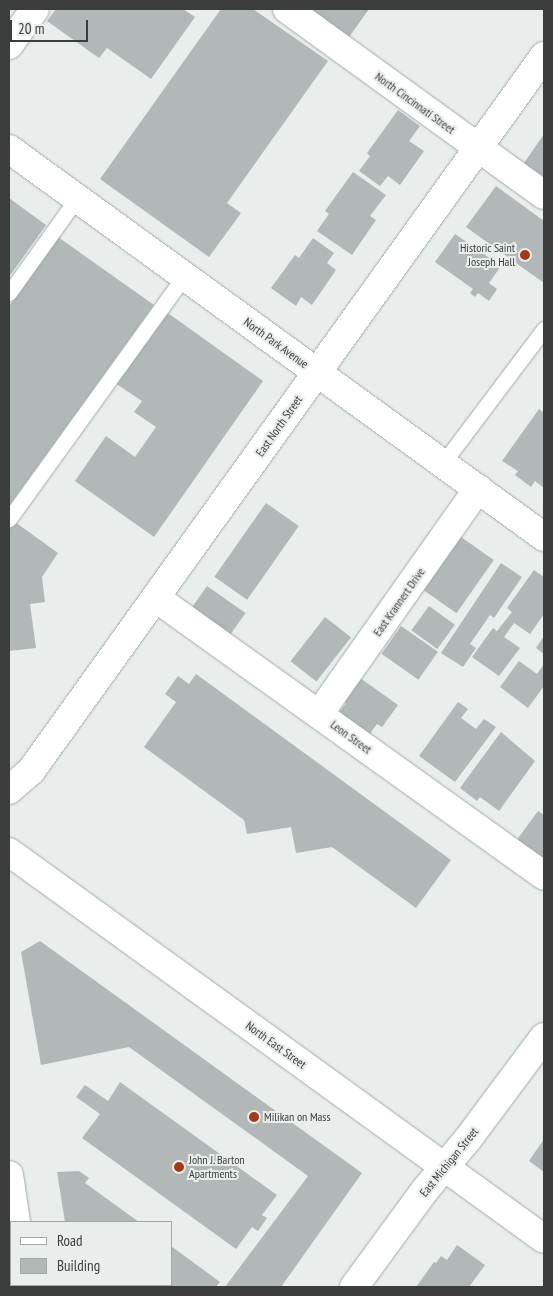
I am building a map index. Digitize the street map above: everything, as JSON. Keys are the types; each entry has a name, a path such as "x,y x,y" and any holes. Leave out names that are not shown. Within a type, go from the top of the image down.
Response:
{"main road":[{"path":"9,45 35,9"},
{"name":"North Cincinnati Street","path":"287,9 544,195"},
{"name":"East North Street","path":"9,790 31,771 544,56"},
{"name":"North Park Avenue","path":"9,149 544,537"},
{"name":"East Krannert Drive","path":"319,714 478,489"},
{"name":"Leon Street","path":"156,598 544,876"},
{"name":"North East Street","path":"9,852 544,1239"},
{"name":"East Michigan Street","path":"354,1287 444,1166 468,1139 544,1037"},
{"path":"9,1175 16,1221"}],"lane":[{"path":"9,293 77,198"},
{"path":"9,519 184,276"},
{"path":"443,463 544,329"}],"building":[{"path":"56,9 183,9 195,17 151,79 107,48 99,58 47,21"},
{"path":"221,9 253,9 328,61 227,203 241,213 209,257 100,179"},
{"path":"304,9 369,9 347,40"},
{"path":"398,110 420,126 409,141 424,151 400,185 388,176 380,186 359,171 370,156 367,153"},
{"path":"544,134 544,182 522,166"},
{"path":"353,172 386,195 370,216 376,220 352,255 317,231 329,214 325,211"},
{"name":"Historic Saint Joseph Hall","path":"496,186 544,221 544,283 466,227"},
{"path":"9,198 46,225 9,277"},
{"path":"455,234 501,266 489,283 497,289 489,301 478,293 475,297 470,293 473,289 435,262"},
{"path":"58,237 154,305 9,506 9,306"},
{"path":"313,238 334,253 327,263 336,270 312,305 301,297 296,306 271,288 295,255 299,258"},
{"path":"165,311 263,381 154,537 75,481 106,436 135,457 156,427 134,412 142,401 115,383"},
{"path":"539,409 544,413 544,488 535,481 531,487 515,475 518,471 502,461"},
{"path":"266,503 299,526 247,600 214,577"},
{"path":"15,522 58,553 42,577 45,602 30,604 36,648 9,651 9,530"},
{"path":"461,537 494,560 456,613 424,590"},
{"path":"501,563 522,577 494,618 490,615 470,644 476,648 463,667 441,653"},
{"path":"534,570 544,577 544,614 530,634 514,623 504,637 520,648 499,676 472,657 493,628 497,631 512,612 507,608"},
{"path":"207,586 246,613 230,635 192,608"},
{"path":"429,606 455,625 437,649 411,630"},
{"path":"325,617 351,637 317,681 291,661"},
{"path":"401,626 438,652 418,680 381,654"},
{"path":"544,636 544,654 536,648"},
{"path":"519,661 537,674 544,664 544,686 528,708 500,687"},
{"path":"196,674 451,860 416,908 332,847 296,853 291,827 247,834 244,820 144,747 176,702 165,694 178,676 189,684"},
{"path":"356,675 398,705 382,727 377,724 366,739 335,718 346,703 340,699"},
{"path":"458,702 468,709 461,718 476,729 484,719 496,727 455,782 419,756"},
{"path":"501,732 535,761 499,811 480,797 477,801 460,788"},
{"path":"538,811 544,815 544,861 516,841"},
{"name":"Milikan on Mass","path":"40,941 362,1173 281,1287 225,1287 308,1176 129,1047 41,1065 21,952"},
{"name":"John J. Barton Apartments","path":"120,1082 277,1195 262,1215 267,1218 258,1231 252,1227 236,1249 82,1138 100,1114 76,1097 85,1085 108,1101"},
{"path":"544,1139 544,1172 529,1161"},
{"path":"79,1171 89,1178 85,1183 138,1221 65,1221 57,1172"},
{"path":"457,1245 485,1265 469,1287 416,1287 434,1262 436,1263 441,1256 447,1260"},
{"path":"172,1247 220,1282 216,1287 75,1287 172,1286"}],"place":[{"name":"Historic Saint Joseph Hall","path":"525,255"},
{"name":"Milikan on Mass","path":"254,1117"},
{"name":"John J. Barton Apartments","path":"179,1167"}]}
